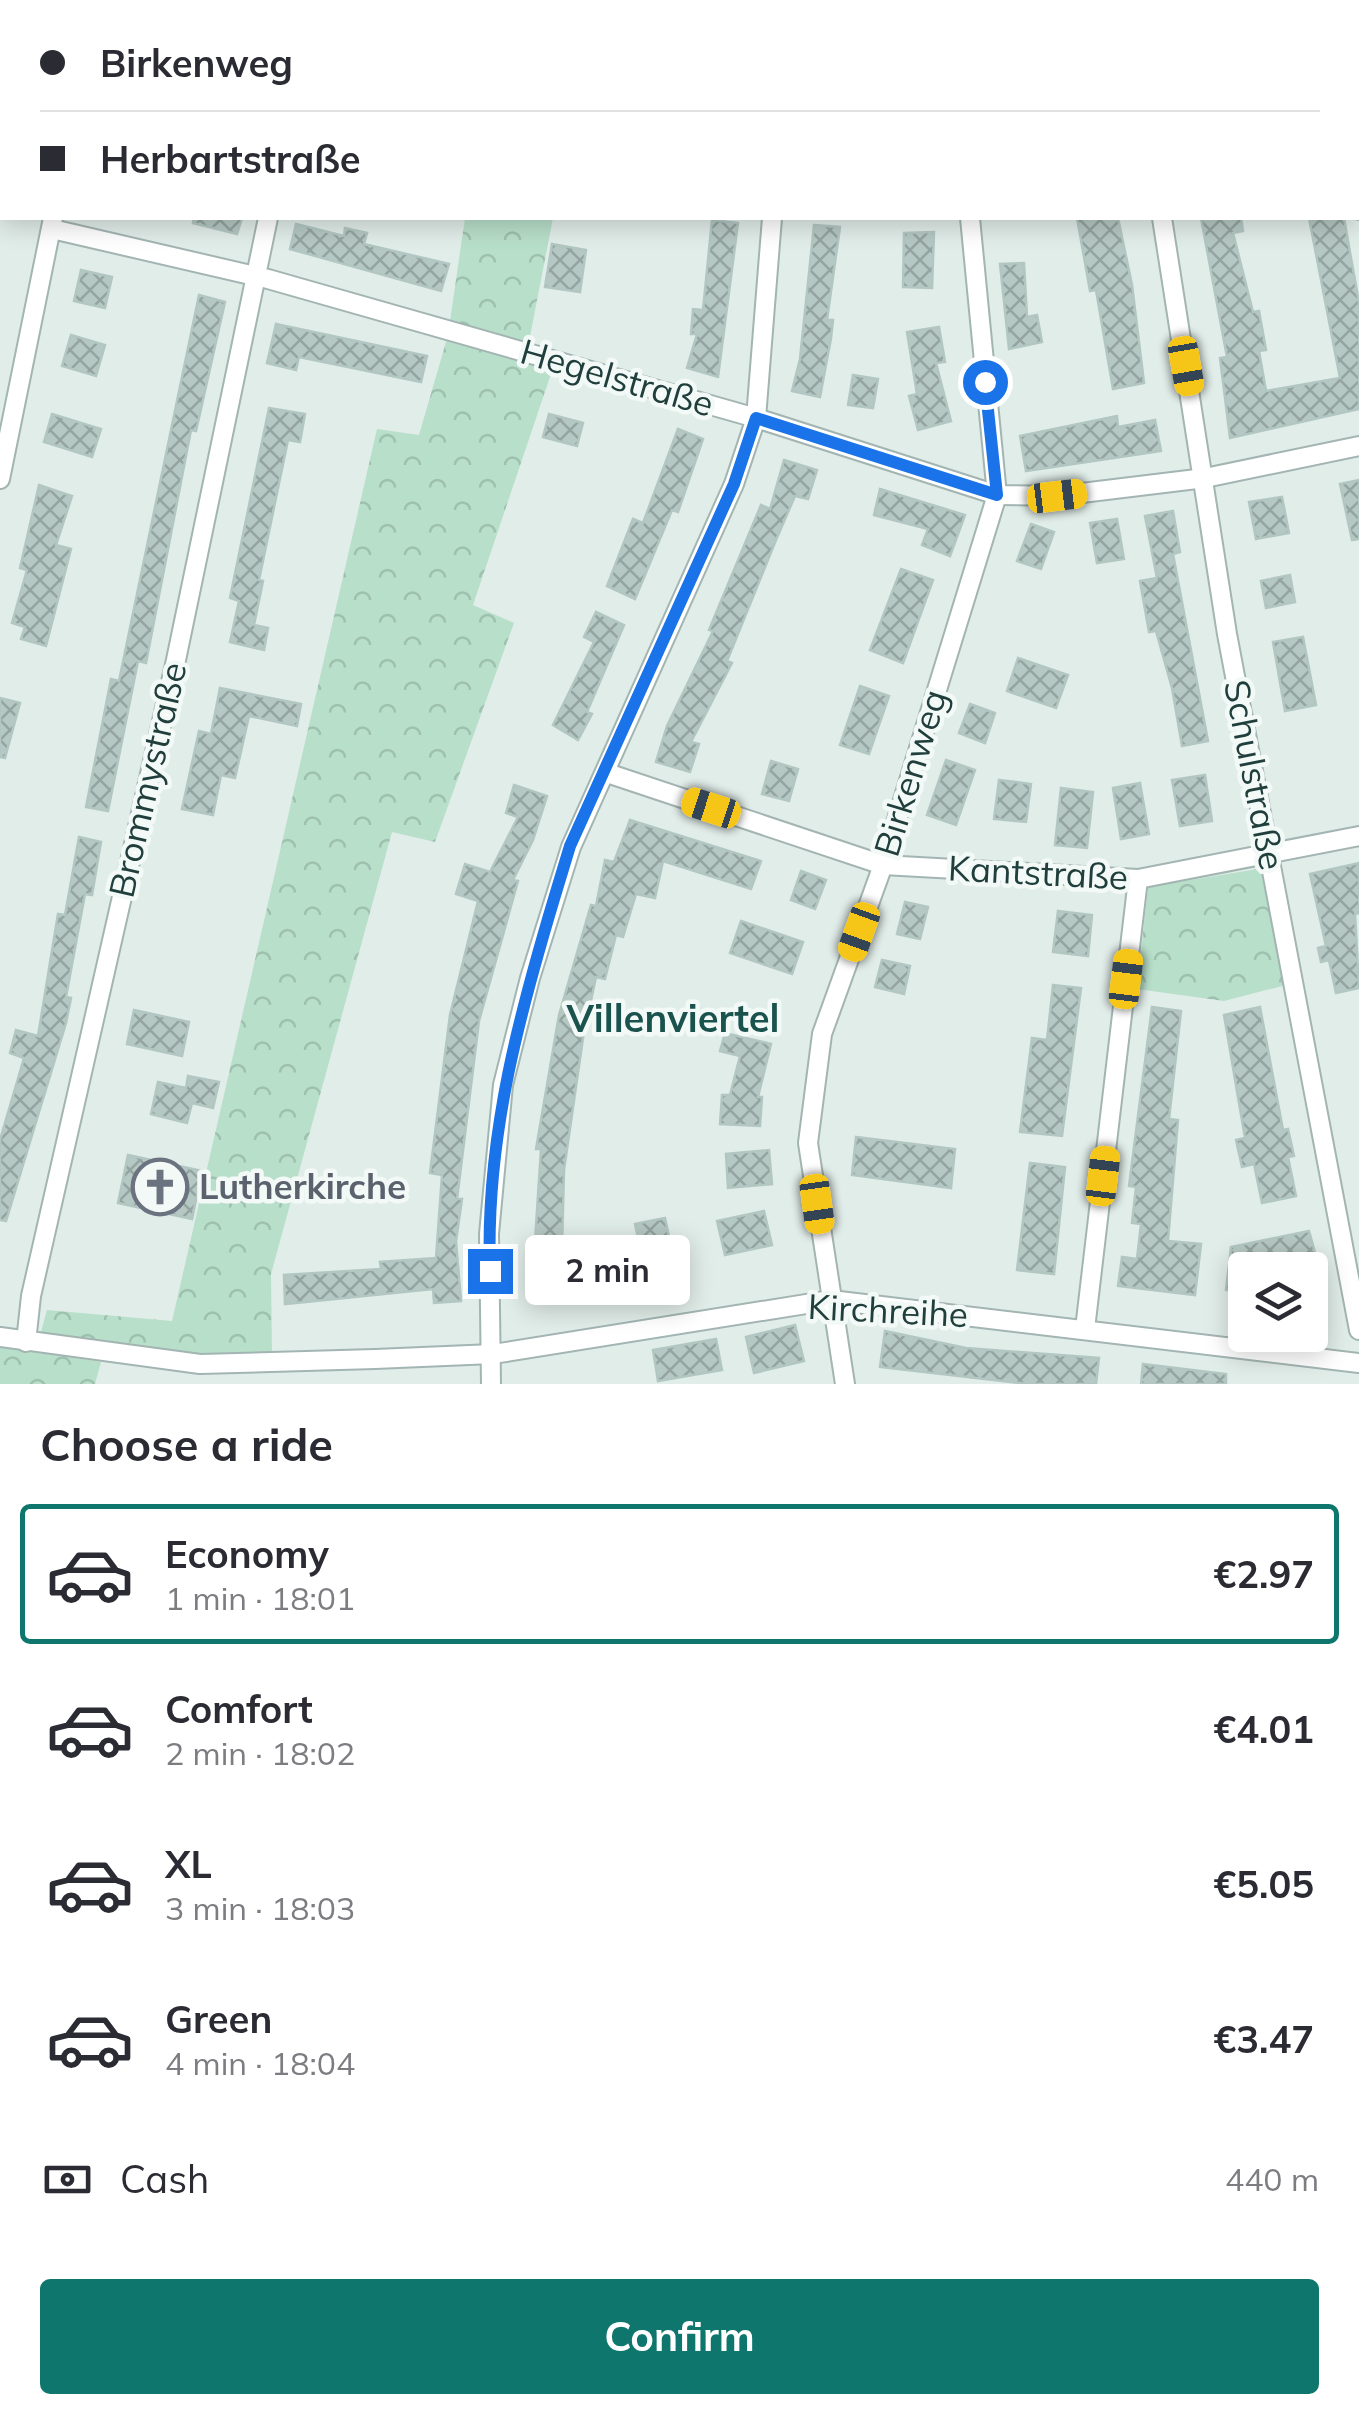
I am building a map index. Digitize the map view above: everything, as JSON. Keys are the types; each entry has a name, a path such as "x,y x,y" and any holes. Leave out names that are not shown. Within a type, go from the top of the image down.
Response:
{"street":[{"name":"Brommystraße","path":"26,1342 31,1296 176,660 268,220"},
{"path":"492,1384 488,1234 503,1085 570,846 607,773 734,484 756,418 772,220"},
{"name":"Birkenweg","path":"845,1384 808,1143 822,1034 884,865 997,495 970,220"},
{"name":"Schulstraße","path":"1162,220 1227,634 1359,1330"},
{"name":"Hegelstraße","path":"52,223 255,276 756,418 997,495 1057,496 1205,478 1359,446"},
{"path":"0,479 52,223"},
{"name":"Kantstraße","path":"607,773 884,865 1138,879 1359,836"},
{"path":"1085,1329 1138,879"},
{"name":"Kirchreihe","path":"0,1337 200,1364 493,1354 831,1300 1359,1363"},
{"path":"235,1384 242,1363"}],"green space":[{"path":"465,220 553,220 527,352 554,365 473,605 514,623 435,842 392,832 271,1274 272,1357 200,1357 39,1339 47,1310 172,1321 377,429 419,435 448,335"},
{"path":"1264,868 1286,985 1224,1001 1137,989 1148,887"},
{"path":"0,1345 101,1362 95,1384 0,1384"}],"building":[{"path":"194,220 241,220 237,234 193,223"},
{"path":"712,220 738,223 718,377 687,368 697,334 691,334 693,309 703,310"},
{"path":"1077,220 1118,220 1132,285 1144,383 1113,389 1096,290 1090,291"},
{"path":"1201,220 1241,220 1243,231 1233,233 1253,312 1259,311 1266,350 1259,351 1266,391 1340,378 1309,220 1344,220 1359,303 1359,409 1230,438 1220,358 1227,357"},
{"path":"296,224 344,236 345,228 367,233 364,244 449,264 441,291 290,249"},
{"path":"814,225 840,227 827,320 833,320 831,338 820,397 792,391 800,359"},
{"path":"934,232 932,288 903,287 904,233"},
{"path":"552,244 586,250 580,292 545,287"},
{"path":"1024,263 1027,317 1037,315 1042,342 1009,349 1000,264"},
{"path":"81,270 112,277 105,308 74,301"},
{"path":"199,295 225,302 196,431 191,430 146,663 138,661 108,811 86,807 111,679 119,681"},
{"path":"276,324 427,356 421,382 299,357 296,370 267,363"},
{"path":"939,327 945,362 936,363 951,421 918,430 909,396 917,394 907,332"},
{"path":"71,335 105,345 96,376 62,366"},
{"path":"853,375 878,379 873,408 848,405"},
{"path":"269,408 305,414 300,442 288,440 259,580 263,581 254,625 268,628 264,650 230,642 239,601 230,598"},
{"path":"52,414 101,429 92,457 44,442"},
{"path":"549,414 583,423 577,446 543,437"},
{"path":"1117,416 1118,427 1155,420 1161,451 1026,471 1020,436"},
{"path":"678,429 703,439 678,512 672,510 635,599 607,586 633,519 643,523"},
{"path":"784,460 817,470 808,499 795,496 727,661 732,663 691,742 699,744 690,772 656,762 667,726 713,631 709,630 761,505 770,509"},
{"path":"1359,480 1359,539 1352,540 1340,484"},
{"path":"39,485 72,496 56,545 71,549 46,646 21,639 25,627 12,623 27,570 20,568"},
{"path":"880,489 965,515 950,556 922,545 928,529 874,515"},
{"path":"1282,497 1289,533 1256,539 1249,502"},
{"path":"1173,511 1180,552 1173,554 1208,741 1182,746 1172,688 1156,631 1149,632 1140,581 1157,578 1145,516"},
{"path":"1117,519 1124,559 1097,563 1090,523"},
{"path":"1031,524 1054,532 1041,569 1017,561"},
{"path":"901,569 933,580 903,663 870,650"},
{"path":"1290,575 1295,602 1266,608 1261,581"},
{"path":"596,612 624,625 587,712 592,714 578,740 553,725 594,642 584,637"},
{"path":"1303,637 1316,705 1285,711 1273,642"},
{"path":"1018,658 1068,675 1056,708 1007,691"},
{"path":"860,686 889,696 869,754 840,745"},
{"path":"220,688 301,704 297,726 249,716 235,778 221,775 213,815 182,809 199,731 211,734"},
{"path":"0,698 20,703 5,758 0,757"},
{"path":"970,704 995,713 985,743 959,733"},
{"path":"946,760 975,770 956,825 927,815"},
{"path":"771,761 798,769 789,801 762,794"},
{"path":"1205,775 1212,821 1180,826 1172,780"},
{"path":"999,780 1031,784 1026,822 994,819"},
{"path":"1140,783 1149,834 1121,839 1113,788"},
{"path":"514,785 547,796 533,840 513,880 518,881 479,1021 457,1199 462,1199 456,1241 461,1301 434,1303 433,1289 285,1304 284,1275 381,1269 380,1262 436,1258 442,1175 430,1173 450,1015 478,901 456,894 465,864 490,872 518,817 506,813"},
{"path":"1061,788 1093,792 1087,848 1055,845"},
{"path":"630,820 761,861 751,889 663,861 655,898 636,894 623,937 616,935 605,979 596,977 583,1038 564,1170 561,1289 532,1287 541,1149 536,1149 559,1015 591,905 596,906 605,860 614,862"},
{"path":"79,837 101,842 92,895 85,894 66,997 71,998 66,1023 6,1221 0,1220 0,1140 24,1058 10,1053 16,1030 38,1036 58,914 65,915"},
{"path":"1359,863 1359,913 1355,914 1359,988 1336,993 1329,960 1321,962 1318,948 1326,946 1310,874"},
{"path":"801,871 826,880 815,909 791,900"},
{"path":"905,902 928,907 920,939 897,934"},
{"path":"1058,911 1092,915 1088,956 1053,952"},
{"path":"741,921 803,942 792,974 730,953"},
{"path":"882,960 910,966 904,994 875,987"},
{"path":"1053,985 1081,988 1062,1136 1020,1132 1032,1038 1047,1040"},
{"path":"1152,1007 1181,1011 1169,1119 1178,1120 1168,1241 1201,1244 1195,1295 1118,1286 1122,1257 1137,1259 1141,1224 1132,1223 1136,1187 1129,1186"},
{"path":"1260,1007 1283,1130 1288,1129 1294,1156 1288,1157 1296,1196 1262,1203 1254,1164 1242,1167 1236,1140 1245,1138 1224,1015"},
{"path":"134,1010 189,1022 182,1056 127,1044"},
{"path":"725,1033 771,1044 758,1097 762,1097 760,1126 720,1124 722,1095 730,1095 740,1056 720,1051"},
{"path":"188,1076 219,1082 213,1108 192,1103 187,1123 151,1114 158,1082 186,1088"},
{"path":"856,1137 955,1149 951,1188 852,1175"},
{"path":"769,1150 772,1184 728,1188 726,1154"},
{"name":"Lutherkirche","path":"128,1155 202,1171 192,1219 118,1203"},
{"path":"1030,1163 1065,1167 1054,1274 1017,1270"},
{"path":"764,1211 772,1245 725,1255 717,1221"},
{"path":"665,1218 673,1255 643,1261 635,1224"},
{"path":"1309,1231 1315,1252 1230,1252 1231,1247"},
{"path":"795,1325 804,1361 754,1373 746,1337"},
{"path":"885,1331 966,1348 1099,1358 1096,1384 1028,1384 880,1367"},
{"path":"716,1339 722,1370 658,1381 653,1350"},
{"path":"1143,1364 1226,1374 1226,1384 1141,1384"}],"place":[{"name":"Lutherkirche","path":"160,1187"}],"district":[{"name":"Villenviertel","path":"673,1019"}],"route":[{"path":"490,1271 488,1234 503,1085 570,846 607,773 734,484 756,418 997,495 985,382"}]}
